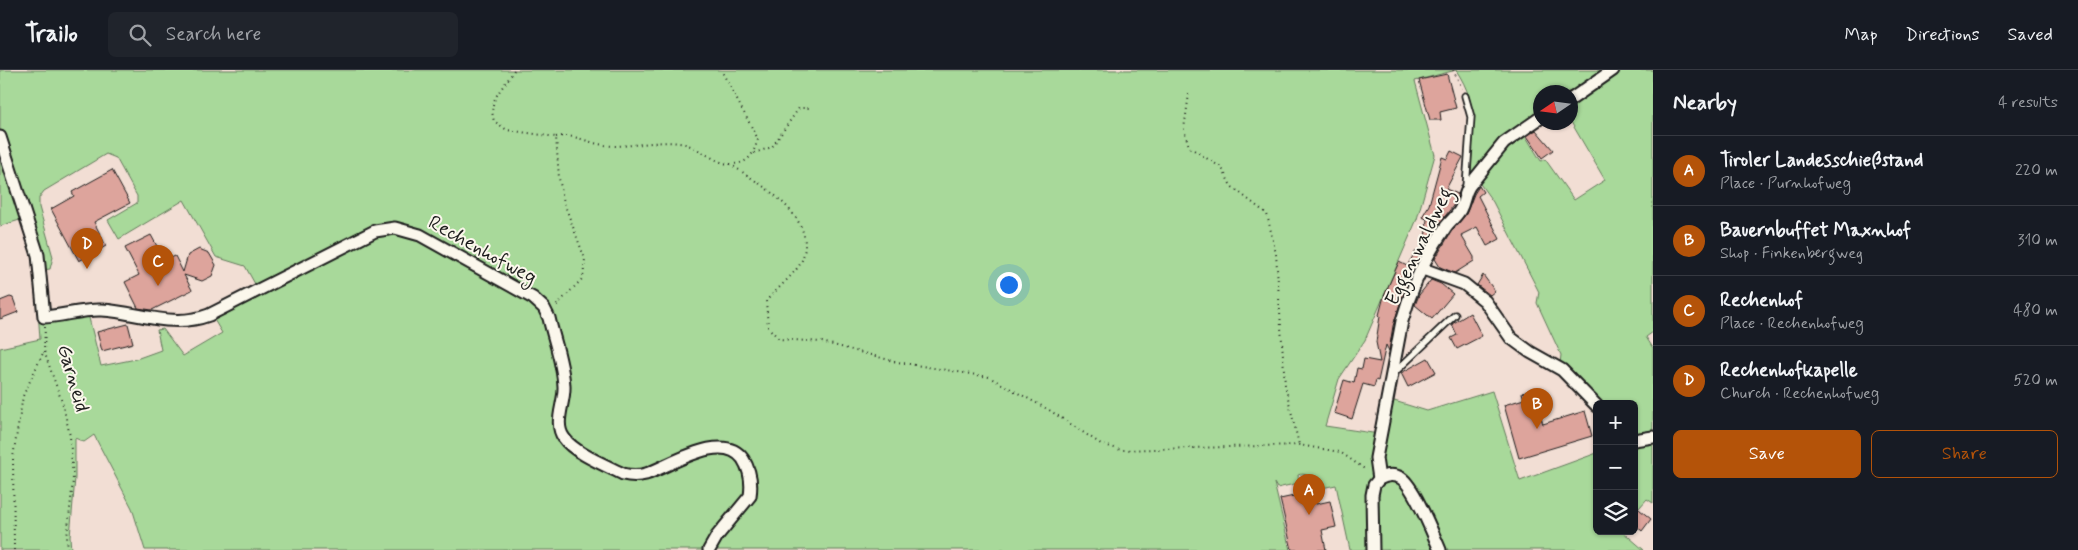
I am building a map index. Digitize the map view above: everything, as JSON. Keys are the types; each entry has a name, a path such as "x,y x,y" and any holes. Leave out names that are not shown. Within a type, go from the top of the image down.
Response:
{"street":[{"path":"1578,94 1612,70"},
{"name":"Eggenwaldweg","path":"1379,479 1376,458 1408,300 1446,227 1460,209 1465,191 1504,143 1533,123"},
{"path":"0,137 38,255 44,317"},
{"name":"Rechenhofweg","path":"44,317 84,310 101,310 160,321 193,320 209,315 375,232 389,228 402,229 420,235 526,293 539,303 548,314"},
{"path":"1423,269 1464,284 1485,301 1512,338 1530,352 1562,370 1593,402"},
{"path":"548,314 564,386 559,425 562,436 566,441 615,470 630,476 645,474 691,455 714,448 730,449 741,456 749,472 750,496 717,536 709,550"},
{"path":"1638,439 1653,437"},
{"path":"1373,550 1372,495 1374,485 1384,476 1396,476 1406,483 1440,550"}],"lane":[{"path":"1464,96 1471,117 1465,191"},
{"path":"1392,375 1456,315"}],"path":[{"path":"514,70 492,102 491,112 494,122 507,130 556,137 566,134 592,143 615,146 647,142 685,144 730,164 766,188 794,214 806,237 802,262 766,301 768,327 779,339 822,342 897,362 989,377 1049,410 1101,444 1121,450 1299,445 1340,452 1379,479"},
{"path":"721,70 758,139 754,154"},
{"path":"1453,70 1460,82 1464,96"},
{"path":"1189,94 1184,129 1189,147 1222,168 1231,186 1267,214 1276,254 1285,385 1299,445"},
{"path":"730,164 748,160 754,154 772,147 799,108 810,108"},
{"path":"548,314 583,278 585,259 564,204 559,178 556,137"},
{"name":"Garneid","path":"44,317 44,351 63,405 70,436 73,480 67,537 68,550"},
{"path":"14,550 12,457 23,396 44,351"}],"green space":[{"path":"0,70 1456,70 1415,81 1435,155 1417,219 1365,340 1339,379 1325,426 1386,435 1391,400 1427,411 1492,391 1520,481 1593,454 1593,535 1627,535 1644,550 1350,550 1336,485 1317,489 1316,481 1303,474 1298,475 1299,483 1277,488 1274,483 1290,550 145,550 132,508 94,435 84,442 75,438 71,550 0,550 0,348 40,339 34,253 23,219 0,226","holes":["106,154 116,158 137,196 137,203 108,220 119,239 184,200 216,257 245,266 260,293 213,318 222,333 183,356 163,329 157,330 161,350 136,359 101,366 88,314 48,322 43,270 50,269 53,257 39,207 39,198 44,191"]},
{"path":"1456,70 1606,70 1578,91 1578,85 1533,85 1533,120 1470,177 1473,122 1469,97"},
{"path":"1617,70 1653,70 1653,332 1646,337 1653,348 1653,434 1638,437 1638,400 1594,400 1560,363 1561,355 1537,303 1539,292 1493,202 1478,181 1501,150 1523,132 1541,161 1545,159 1574,200 1605,180 1576,130 1578,130 1578,99"},
{"path":"1653,440 1653,503 1647,499 1639,508 1638,507 1638,442"}],"building":[{"path":"1447,74 1456,108 1440,112 1441,120 1430,120 1419,80"},
{"path":"1536,130 1553,150 1542,158 1527,136"},
{"path":"1451,151 1463,157 1446,189 1458,194 1453,206 1426,243 1427,219 1422,217 1429,205 1442,157 1447,159"},
{"path":"112,170 130,203 94,222 106,246 79,261 51,209 74,196 72,192"},
{"path":"1479,186 1483,192 1478,196 1500,239 1487,246 1477,227 1461,235 1474,257 1474,261 1455,273 1440,267 1435,259 1451,232 1466,214"},
{"path":"151,235 165,261 175,256 183,272 188,255 199,249 209,253 216,265 212,276 202,281 184,275 192,290 152,310 138,308 125,282 139,275 125,248"},
{"path":"1416,251 1421,254 1399,307 1393,326 1389,351 1386,345 1378,381 1376,380 1374,387 1363,384 1352,419 1334,413 1344,380 1354,383 1357,368 1362,369 1364,359 1380,362 1376,342 1379,315 1384,296 1399,262 1407,266"},
{"path":"1483,275 1495,291 1490,295 1477,285"},
{"path":"1431,280 1441,284 1453,294 1432,319 1415,305 1419,295"},
{"path":"10,297 13,298 18,312 0,319 0,301"},
{"path":"1470,313 1482,336 1457,349 1451,338 1457,335 1452,324"},
{"path":"128,324 133,343 102,351 97,332"},
{"path":"1428,358 1436,372 1408,387 1401,373"},
{"path":"1532,390 1543,424 1585,411 1592,436 1519,458 1504,405 1524,399 1522,393"},
{"path":"1313,492 1316,504 1330,501 1336,527 1322,530 1326,550 1292,550 1280,499"},
{"path":"1638,508 1651,519 1642,531 1638,528"}],"place":[{"name":"Rechenhofkapelle","path":"87,269"},
{"name":"Rechenhof","path":"158,286"},
{"name":"Bauernbuffet Maxnhof","path":"1537,429"},
{"name":"Tiroler Landesschießstand","path":"1309,515"}]}
